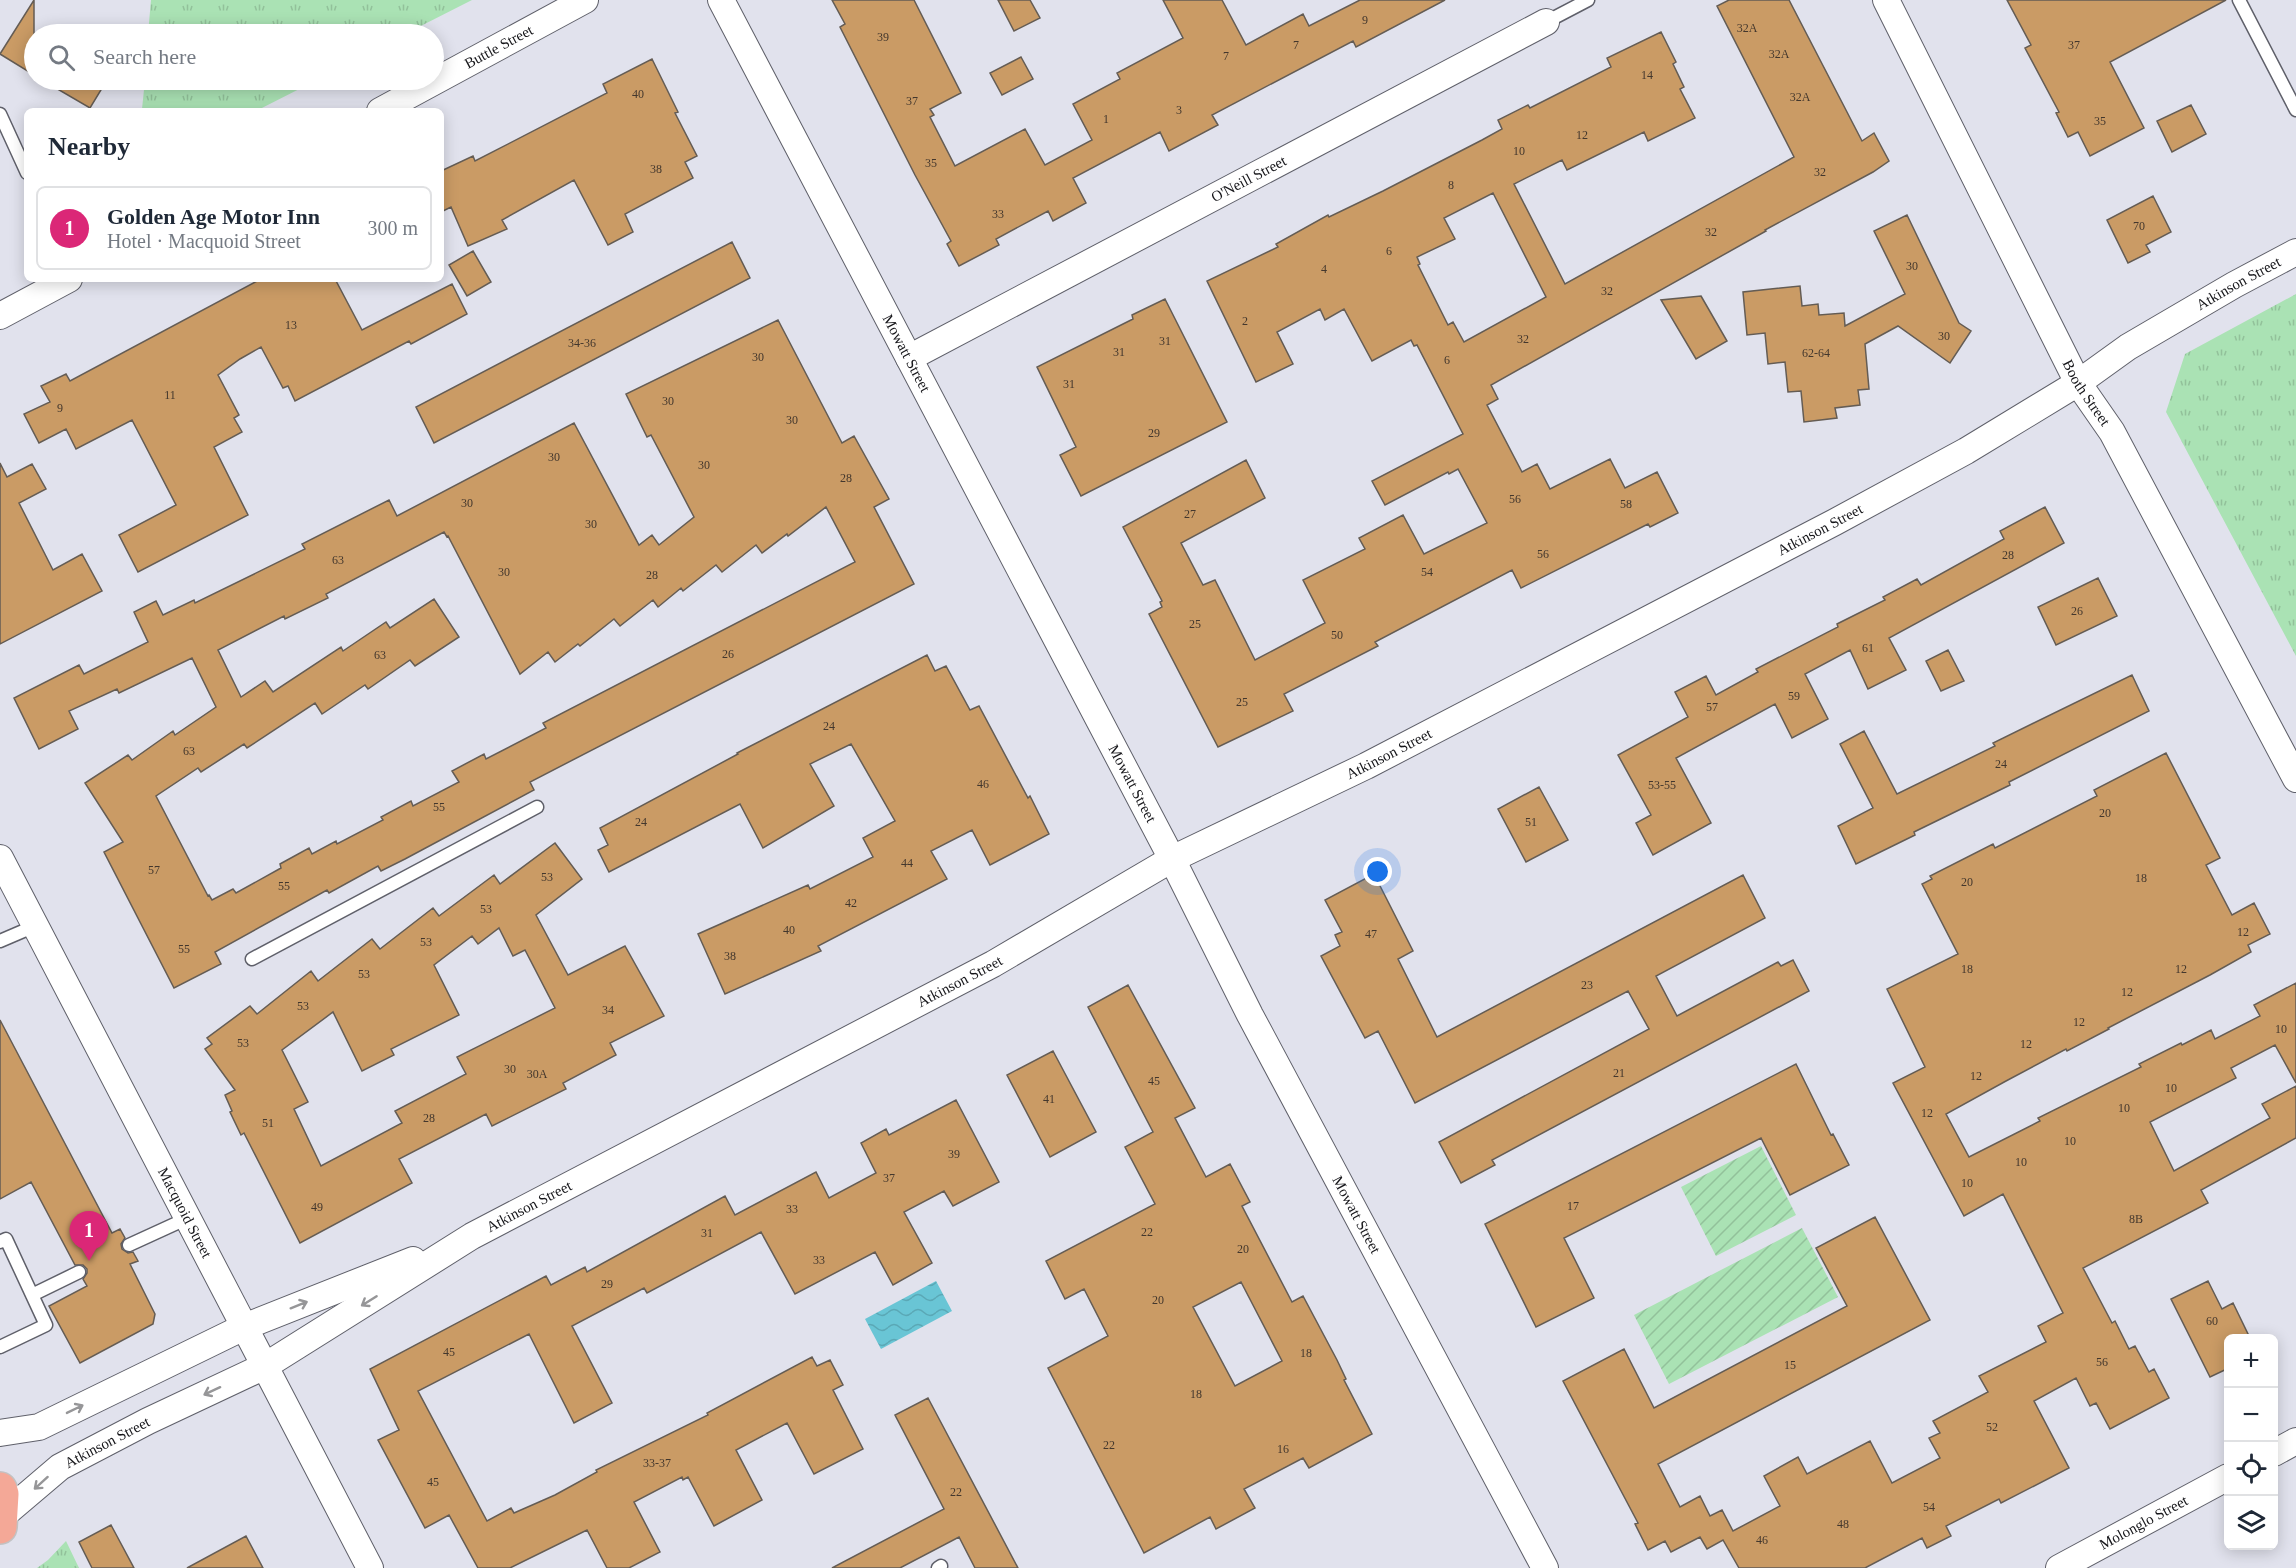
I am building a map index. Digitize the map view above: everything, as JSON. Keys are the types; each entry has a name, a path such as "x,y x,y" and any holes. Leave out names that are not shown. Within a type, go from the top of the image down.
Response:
{"highway":[{"path":"0,1489 2,1494 0,1527"}],"street":[{"name":"Buttle Street","path":"444,76 585,0"},
{"name":"Mowatt Street","path":"721,0 1172,859 1250,1015 1545,1568"},
{"name":"Booth Street","path":"1886,0 2078,383 2112,432 2296,779"},
{"name":"O'Neill Street","path":"909,358 1546,21"},
{"name":"Buttle Street","path":"386,108 419,90"},
{"name":"Atkinson Street","path":"0,1518 57,1469 148,1421 265,1366 472,1236 993,964 1172,859 1366,766 1740,573 1966,451 2078,383 2128,347 2296,252"},
{"path":"0,316 63,282"},
{"name":"Macquoid Street","path":"0,858 370,1568"},
{"name":"Atkinson Street","path":"0,1433 39,1427 244,1327 472,1236"},
{"path":"2278,1451 2296,1441"},
{"name":"Molonglo Street","path":"2059,1568 2224,1480"}],"lane":[{"name":"O'Neill Street","path":"1546,21 1588,0"},
{"path":"2239,0 2296,110"},
{"path":"0,114 24,166"},
{"path":"252,959 537,807"},
{"path":"0,941 36,926"},
{"path":"129,1245 188,1218"},
{"path":"0,1242 6,1239 46,1325 0,1347"},
{"path":"32,1295 79,1272"}],"green space":[{"path":"151,0 472,0 425,24 149,24"},
{"path":"144,90 297,90 262,108 142,108"},
{"path":"2296,294 2296,656 2166,412 2185,354"},
{"path":"1761,1146 1796,1215 1716,1256 1681,1187"},
{"path":"1802,1228 1838,1297 1669,1384 1634,1315"},
{"path":"66,1541 79,1568 37,1568 48,1560"}],"water":[{"path":"936,1281 952,1311 881,1349 865,1319"}],"building":[{"path":"34,0 34,24 24,24 24,69 0,54"},
{"path":"832,0 914,0 961,93 930,109 934,115 930,117 955,166 1025,129 1045,165 1092,140 1073,104 1120,79 1117,73 1183,38 1163,0 1222,0 1246,45 1303,14 1309,26 1360,0 1445,0 1356,47 1353,41 1212,115 1218,125 1169,151 1160,132 1073,178 1086,203 1053,221 1048,211 996,239 999,245 959,266 947,244 951,241 840,27 845,24"},
{"path":"998,0 1030,0 1040,18 1014,31"},
{"path":"1729,0 1789,0 1862,141 1874,133 1889,161 1491,385 1498,399 1487,405 1522,472 1537,464 1550,489 1610,459 1625,488 1657,472 1678,513 1650,527 1648,524 1521,588 1512,570 1375,642 1378,646 1284,694 1293,711 1218,747 1149,614 1162,607 1160,602 1162,601 1123,527 1246,460 1265,498 1181,543 1203,585 1215,580 1255,660 1325,623 1303,580 1365,549 1359,538 1403,515 1424,554 1487,523 1458,469 1385,505 1372,481 1463,434 1417,345 1414,346 1411,340 1372,361 1344,309 1325,320 1320,309 1277,332 1293,364 1256,382 1207,281 1278,247 1276,244 1328,215 1329,217 1383,191 1482,140 1502,129 1498,120 1528,105 1530,108 1611,67 1607,58 1661,32 1676,62 1673,64 1684,87 1680,89 1695,118 1648,141 1644,132 1567,170 1562,160 1514,184 1565,284 1794,157 1717,6","holes":["1493,193 1546,297 1464,342 1453,322 1448,325 1418,265 1420,264 1417,257 1455,239 1444,218"]},
{"path":"2007,0 2226,0 2110,62 2144,128 2090,156 2078,132 2068,137 2056,113 2059,112 2025,48 2031,45"},
{"path":"1021,57 1033,79 1002,95 990,73"},
{"path":"652,59 678,112 675,113 697,156 685,162 693,178 625,214 633,232 608,245 574,180 502,220 507,229 468,246 451,207 444,210 444,170 473,156 475,161 607,93 603,84"},
{"path":"59,90 101,90 90,108"},
{"path":"2191,105 2206,134 2172,152 2157,121"},
{"path":"2153,196 2171,232 2146,245 2150,252 2128,263 2107,220"},
{"path":"1907,215 1959,323 1971,331 1950,363 1898,326 1865,344 1869,389 1858,390 1860,405 1835,408 1837,418 1804,422 1801,391 1788,392 1785,362 1768,364 1765,333 1747,335 1743,292 1800,286 1802,306 1818,304 1819,315 1844,313 1845,326 1905,294 1874,231"},
{"path":"732,242 750,278 434,443 416,407"},
{"path":"473,251 491,282 467,296 449,265"},
{"path":"255,282 337,282 362,330 452,284 467,314 411,344 409,341 295,401 288,386 283,388 261,347 218,375 239,415 234,418 242,432 214,447 248,515 138,572 119,535 176,505 132,420 76,449 66,429 39,443 24,414 50,402 41,386 66,374 70,381"},
{"path":"1701,296 1727,341 1696,359 1661,300"},
{"path":"1165,299 1227,422 1081,496 1060,455 1076,447 1037,367 1133,319 1132,315"},
{"path":"778,320 842,443 854,436 889,499 874,507 914,584 530,782 534,790 405,859 381,871 378,866 329,893 327,890 215,952 221,964 174,988 104,852 123,842 85,783 128,755 132,760 173,731 175,735 216,707 192,658 119,693 117,689 69,711 78,729 39,749 14,698 79,665 84,674 148,642 134,612 156,601 163,615 194,600 195,603 305,549 302,544 389,500 397,516 574,423 639,545 652,535 659,545 694,517 651,435 647,437 626,394","holes":["826,507 855,562 543,723 546,728 486,759 484,754 452,771 459,782 413,806 411,801 381,817 383,820 337,844 336,841 312,854 309,848 280,864 281,868 236,893 233,889 212,900 208,896 156,796 198,768 201,772 244,744 247,748 315,703 322,714 365,685 368,689 410,660 415,666 459,637 434,599 390,628 386,622 343,651 341,647 273,692 265,681 241,697 218,650 284,616 285,619 328,598 326,594 444,532 520,674 548,652 555,662 614,619 620,626 653,600 658,607 681,588 683,591 716,565 722,572 756,545 762,553"]},
{"path":"0,463 7,477 32,464 46,489 19,503 53,570 82,554 102,591 0,644"},
{"path":"2045,507 2064,543 1889,638 1906,670 1868,689 1850,650 1805,674 1828,719 1792,738 1775,704 1676,758 1711,823 1653,855 1636,823 1651,815 1618,755 1688,717 1675,692 1706,676 1716,695 1758,672 1756,669 1885,600 1883,597 1917,579 1921,585 2004,539 2000,531"},
{"path":"2098,578 2117,616 2056,645 2038,607"},
{"path":"1948,650 1964,681 1941,691 1926,661"},
{"path":"927,655 935,671 946,666 970,710 979,706 1049,834 990,865 972,830 931,851 947,879 818,946 821,951 725,994 698,934 808,885 810,889 873,857 863,838 895,821 851,744 810,764 834,806 763,848 740,804 609,872 598,850 608,845 600,828 737,753"},
{"path":"2132,675 2149,711 2009,782 2010,785 1914,832 1915,835 1856,864 1838,826 1873,808 1840,744 1864,731 1897,794 1995,746 1993,743"},
{"path":"2166,753 2220,858 2206,865 2232,915 2254,903 2270,934 2248,945 2251,952 2210,975 1946,1114 1969,1157 2040,1121 2038,1118 2141,1067 2139,1064 2181,1043 2182,1045 2211,1030 2215,1039 2260,1016 2254,1005 2296,983 2296,1083 2275,1045 2231,1068 2236,1078 2150,1122 2174,1171 2270,1118 2262,1104 2296,1086 2296,1138 2201,1190 2208,1203 2083,1268 2112,1323 2115,1321 2129,1349 2135,1346 2149,1372 2154,1369 2169,1398 2110,1429 2096,1403 2090,1406 2076,1378 2034,1401 2069,1468 2001,1503 1999,1499 1946,1526 1951,1536 1927,1548 1922,1538 1865,1568 1739,1568 1723,1540 1707,1549 1700,1537 1671,1552 1665,1541 1648,1550 1635,1524 1638,1523 1563,1381 1624,1349 1654,1408 1847,1306 1816,1248 1875,1217 1930,1320 1658,1464 1680,1507 1700,1496 1710,1516 1722,1510 1733,1531 1780,1506 1764,1476 1798,1457 1807,1474 1870,1441 1892,1483 1940,1458 1929,1438 1940,1433 1933,1421 1988,1392 1979,1376 2046,1342 2038,1326 2063,1313 2003,1194 1964,1216 1893,1083 1925,1067 1887,989 1958,954 1922,884 1932,879 1930,876 1993,844 1995,848 2097,796 2094,790"},
{"path":"1539,787 1568,840 1526,862 1498,809"},
{"path":"555,843 582,879 536,915 568,975 625,946 664,1016 610,1043 616,1055 563,1083 566,1089 492,1126 486,1114 399,1159 412,1183 300,1243 244,1133 241,1135 230,1112 232,1111 225,1095 235,1090 205,1049 212,1044 207,1038 250,1006 257,1014 311,971 318,981 372,939 380,949 433,908 439,916 494,875 500,884","holes":["499,928 513,956 525,950 555,1008 457,1057 466,1074 395,1111 402,1123 321,1166 294,1109 308,1102 282,1050 333,1012 362,1071 394,1055 391,1049 459,1015 434,965 472,936 478,944"]},
{"path":"1374,874 1413,951 1398,959 1437,1037 1743,875 1765,918 1656,976 1677,1016 1778,962 1781,966 1793,960 1809,991 1492,1160 1495,1165 1461,1183 1439,1142 1649,1029 1628,991 1415,1103 1378,1031 1365,1038 1321,956 1340,946 1335,935 1342,932 1325,900"},
{"path":"1128,985 1195,1108 1175,1118 1206,1177 1230,1164 1250,1202 1242,1206 1292,1302 1303,1296 1372,1434 1309,1468 1303,1458 1244,1489 1255,1508 1216,1529 1210,1517 1144,1553 1048,1368 1108,1336 1084,1289 1065,1299 1046,1261 1155,1204 1125,1147 1153,1132 1088,1007","holes":["1241,1282 1282,1361 1235,1386 1193,1307"]},
{"path":"0,1020 112,1233 120,1229 125,1238 121,1244 122,1249 128,1253 133,1252 138,1261 130,1264 155,1314 153,1324 80,1363 49,1306 87,1286 83,1279 87,1269 83,1265 75,1265 31,1182 0,1199"},
{"path":"1053,1051 1096,1132 1050,1157 1007,1075"},
{"path":"1796,1064 1831,1135 1833,1134 1849,1165 1790,1195 1761,1138 1564,1238 1594,1298 1536,1327 1485,1224"},
{"path":"956,1100 999,1182 953,1206 944,1191 904,1212 932,1263 893,1285 875,1252 795,1294 761,1232 647,1293 644,1288 572,1326 612,1403 574,1423 529,1334 418,1391 487,1521 511,1508 514,1513 555,1495 597,1472 596,1470 708,1415 707,1413 812,1357 817,1366 830,1360 843,1385 833,1390 863,1449 814,1474 787,1423 736,1450 762,1500 714,1526 688,1477 683,1480 682,1477 634,1502 660,1552 629,1568 607,1568 587,1530 510,1568 478,1568 449,1515 425,1528 378,1440 399,1430 370,1369 546,1276 551,1285 585,1267 587,1272 725,1196 735,1215 816,1172 829,1198 876,1173 861,1143 886,1129 889,1135"},
{"path":"2208,1281 2222,1309 2233,1303 2248,1334 2224,1334 2224,1370 2210,1377 2171,1299"},
{"path":"928,1398 1018,1568 975,1568 959,1537 900,1568 832,1568 944,1509 895,1415"},
{"path":"111,1525 134,1568 92,1568 79,1542"},
{"path":"246,1536 263,1568 187,1568"}],"place":[{"name":"Golden Age Motor Inn","path":"89,1261"}]}
